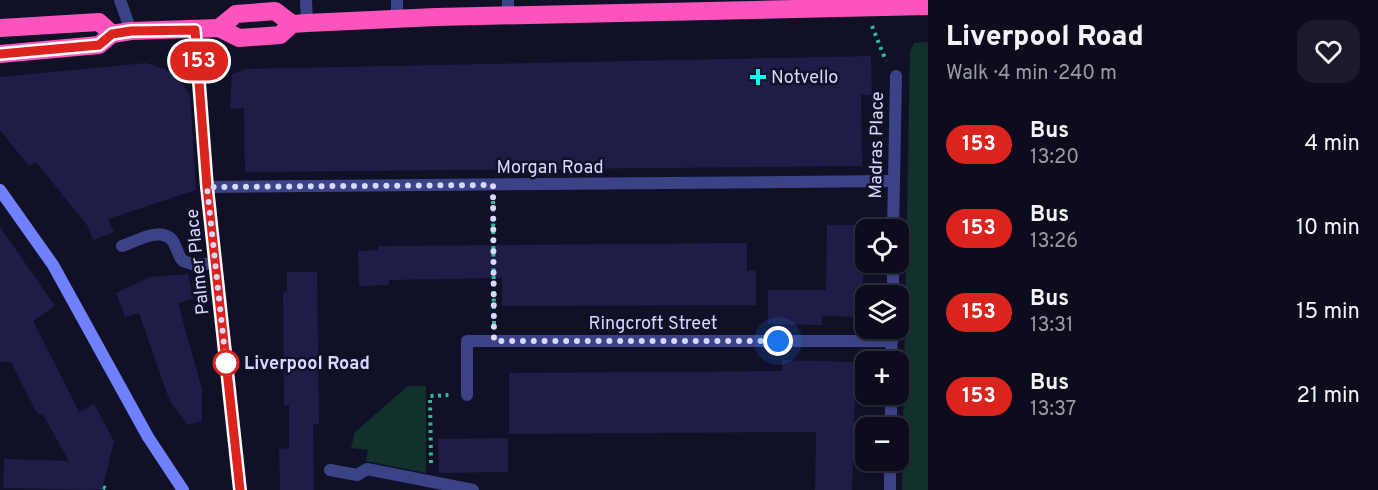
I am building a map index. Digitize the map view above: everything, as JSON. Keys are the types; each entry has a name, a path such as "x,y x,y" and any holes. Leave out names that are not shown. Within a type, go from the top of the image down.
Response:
{"highway":[{"path":"0,54 99,45 112,34 131,31 219,28 239,38 280,34 300,24 397,20 508,8 830,4 928,6"},
{"path":"0,28 93,21 99,22 112,34"}],"street":[{"path":"120,0 131,31"},
{"path":"300,24 306,0"},
{"path":"397,0 397,20"},
{"name":"Palmer Place","path":"195,30 207,187 240,490"},
{"name":"Madras Place","path":"893,219 896,76"},
{"name":"Morgan Road","path":"207,187 893,181"},
{"path":"0,190 53,265 153,445 183,490"},
{"path":"122,246 155,234 163,234 172,240 183,261 195,265 215,263"},
{"name":"Ringcroft Street","path":"467,395 467,341 855,336"},
{"path":"330,470 357,475 367,469 473,490"},
{"path":"890,471 890,490"}],"path":[{"name":"Madras Place","path":"873,30 882,53 896,76"},
{"path":"493,185 494,341"},
{"path":"431,482 430,396 467,395"},
{"path":"103,487 109,490"}],"green space":[{"path":"928,42 928,490 902,490 902,471 909,471 909,417 903,417 904,405 909,405 909,351 905,351 905,339 909,339 909,285 906,285 906,273 909,273 909,219 907,219 910,52 914,43"},
{"path":"408,386 426,386 426,473 366,461 368,450 351,448 355,432"}],"building":[{"path":"871,56 872,95 861,95 862,166 245,172 244,108 230,109 232,74 244,69"},
{"path":"146,63 165,69 180,81 190,94 196,190 108,219 114,232 93,240 87,225 36,162 29,166 0,130 0,77"},
{"path":"827,225 855,225 855,273 863,273 863,285 855,285 855,317 822,316 822,325 768,324 768,290 826,290"},
{"path":"0,227 55,306 33,321 79,412 94,404 114,441 102,490 3,488 4,459 69,461 42,413 38,415 11,362 0,362"},
{"path":"747,243 747,271 756,270 756,305 502,306 502,278 389,280 389,285 359,286 358,251 378,250 378,246"},
{"path":"287,272 317,272 319,424 313,424 314,490 280,490 279,448 289,449 289,405 284,405 283,293 287,292"},
{"path":"188,274 193,299 178,303 202,389 202,421 187,425 169,399 139,313 125,317 116,293 150,277"},
{"path":"782,360 855,362 852,490 815,490 816,432 509,434 509,373 782,371"},
{"path":"508,438 508,472 439,473 438,439"}],"bus line":[{"name":"153","path":"0,54 99,45 112,34 131,31 195,30 207,187 239,463 240,490"}],"place":[{"name":"Notvello","path":"758,77"},
{"name":"Liverpool Road","path":"226,363"}],"route":[{"path":"226,363 207,187 493,185 494,341 778,341"}]}
